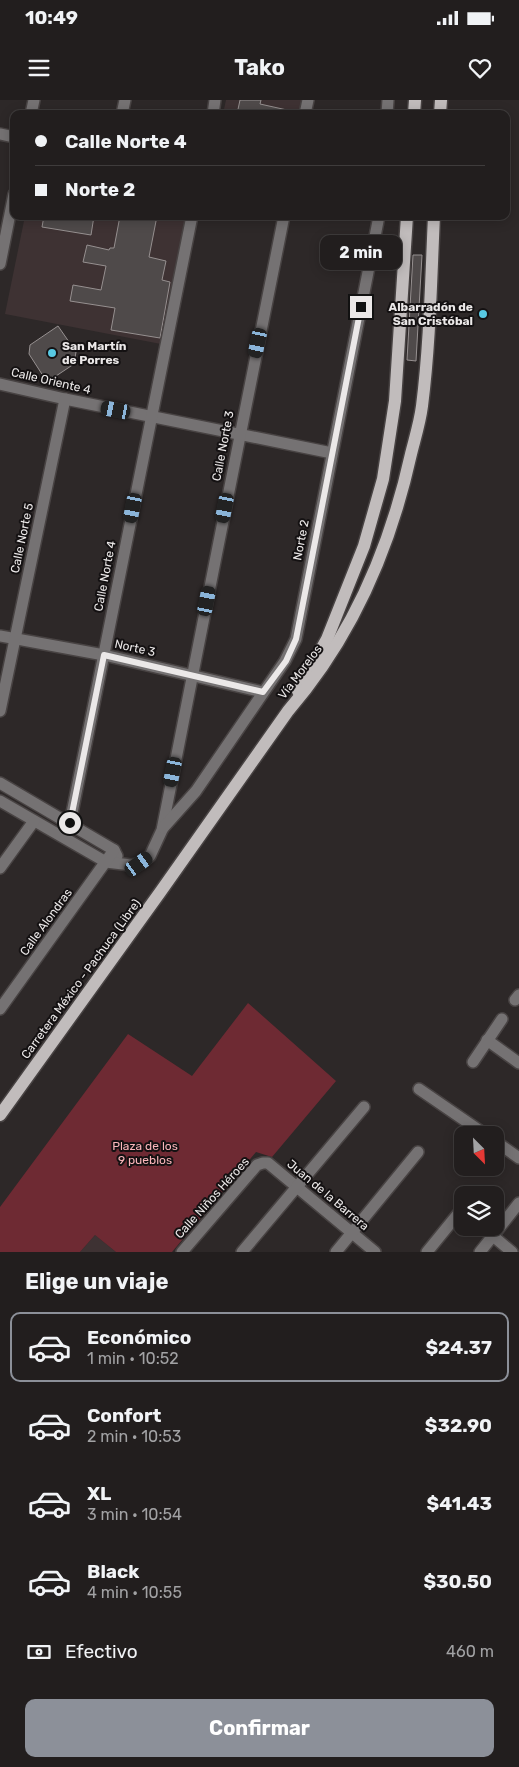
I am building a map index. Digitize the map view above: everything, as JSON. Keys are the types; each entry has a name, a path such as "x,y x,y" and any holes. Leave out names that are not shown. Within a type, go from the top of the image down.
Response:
{"main road":[{"name":"Vía Morelos","path":"288,711 327,639 364,546 383,479 395,401 407,220"},
{"name":"Vía Morelos","path":"288,711 312,683 355,614 382,555 404,489 422,406 434,220"},
{"name":"Carretera México - Pachuca (Libre)","path":"0,1115 288,711"}],"street":[{"path":"0,264 10,214"},
{"name":"Calle Norte 4","path":"70,823 191,220"},
{"name":"Calle Norte 3","path":"106,862 139,864 150,856 162,830 283,220"},
{"name":"Norte 2","path":"162,830 196,791 286,661 296,639 378,220"},
{"name":"Calle Oriente 4","path":"0,384 151,417 332,453"},
{"name":"Calle Norte 5","path":"0,712 65,399"},
{"name":"Norte 3","path":"0,636 104,655 263,692"},
{"path":"0,783 114,850 122,864"},
{"path":"0,801 106,862"},
{"path":"0,868 34,821"},
{"name":"Calle Alondras","path":"0,1009 4,996 114,850"},
{"path":"473,1062 502,1019"},
{"path":"487,1040 519,1063"},
{"path":"419,1089 473,1126"},
{"path":"242,1252 298,1188 364,1107"},
{"path":"504,1148 519,1158"},
{"path":"336,1252 418,1152"},
{"name":"Juan de la Barrera","path":"263,1163 268,1164 375,1252"},
{"name":"Calle Niños Héroes","path":"182,1252 257,1165 263,1163"},
{"path":"504,1222 519,1203"},
{"path":"427,1252 454,1219"},
{"path":"480,1252 493,1236 512,1252"}],"shaded area":[{"path":"226,100 303,100 302,110 224,110"},
{"path":"24,220 186,220 161,344 5,314"},
{"path":"95,1235 116,1252 80,1252"}],"green space":[{"name":"Plaza de los 9 pueblos","path":"248,1003 336,1081 272,1157 256,1152 172,1252 116,1252 95,1235 80,1252 0,1252 0,1207 128,1034 192,1076"}],"building":[{"path":"240,100 261,100 260,104 287,110 238,110"},
{"path":"43,220 93,220 91,235 42,227"},
{"path":"119,220 156,220 149,257 166,261 162,280 170,282 160,338 111,330 115,308 70,301 73,285 101,290 106,266 83,262 87,245 109,250 114,248"},
{"path":"413,255 422,255 416,361 407,360"},
{"name":"San Martín de Porres","path":"58,326 76,352 74,364 47,382 29,354 30,345"}],"place":[{"name":"Albarradón de San Cristóbal","path":"483,314"},
{"name":"San Martín de Porres","path":"52,353"}],"route":[{"path":"70,823 104,655 263,692 286,661 296,639 361,307"}]}
